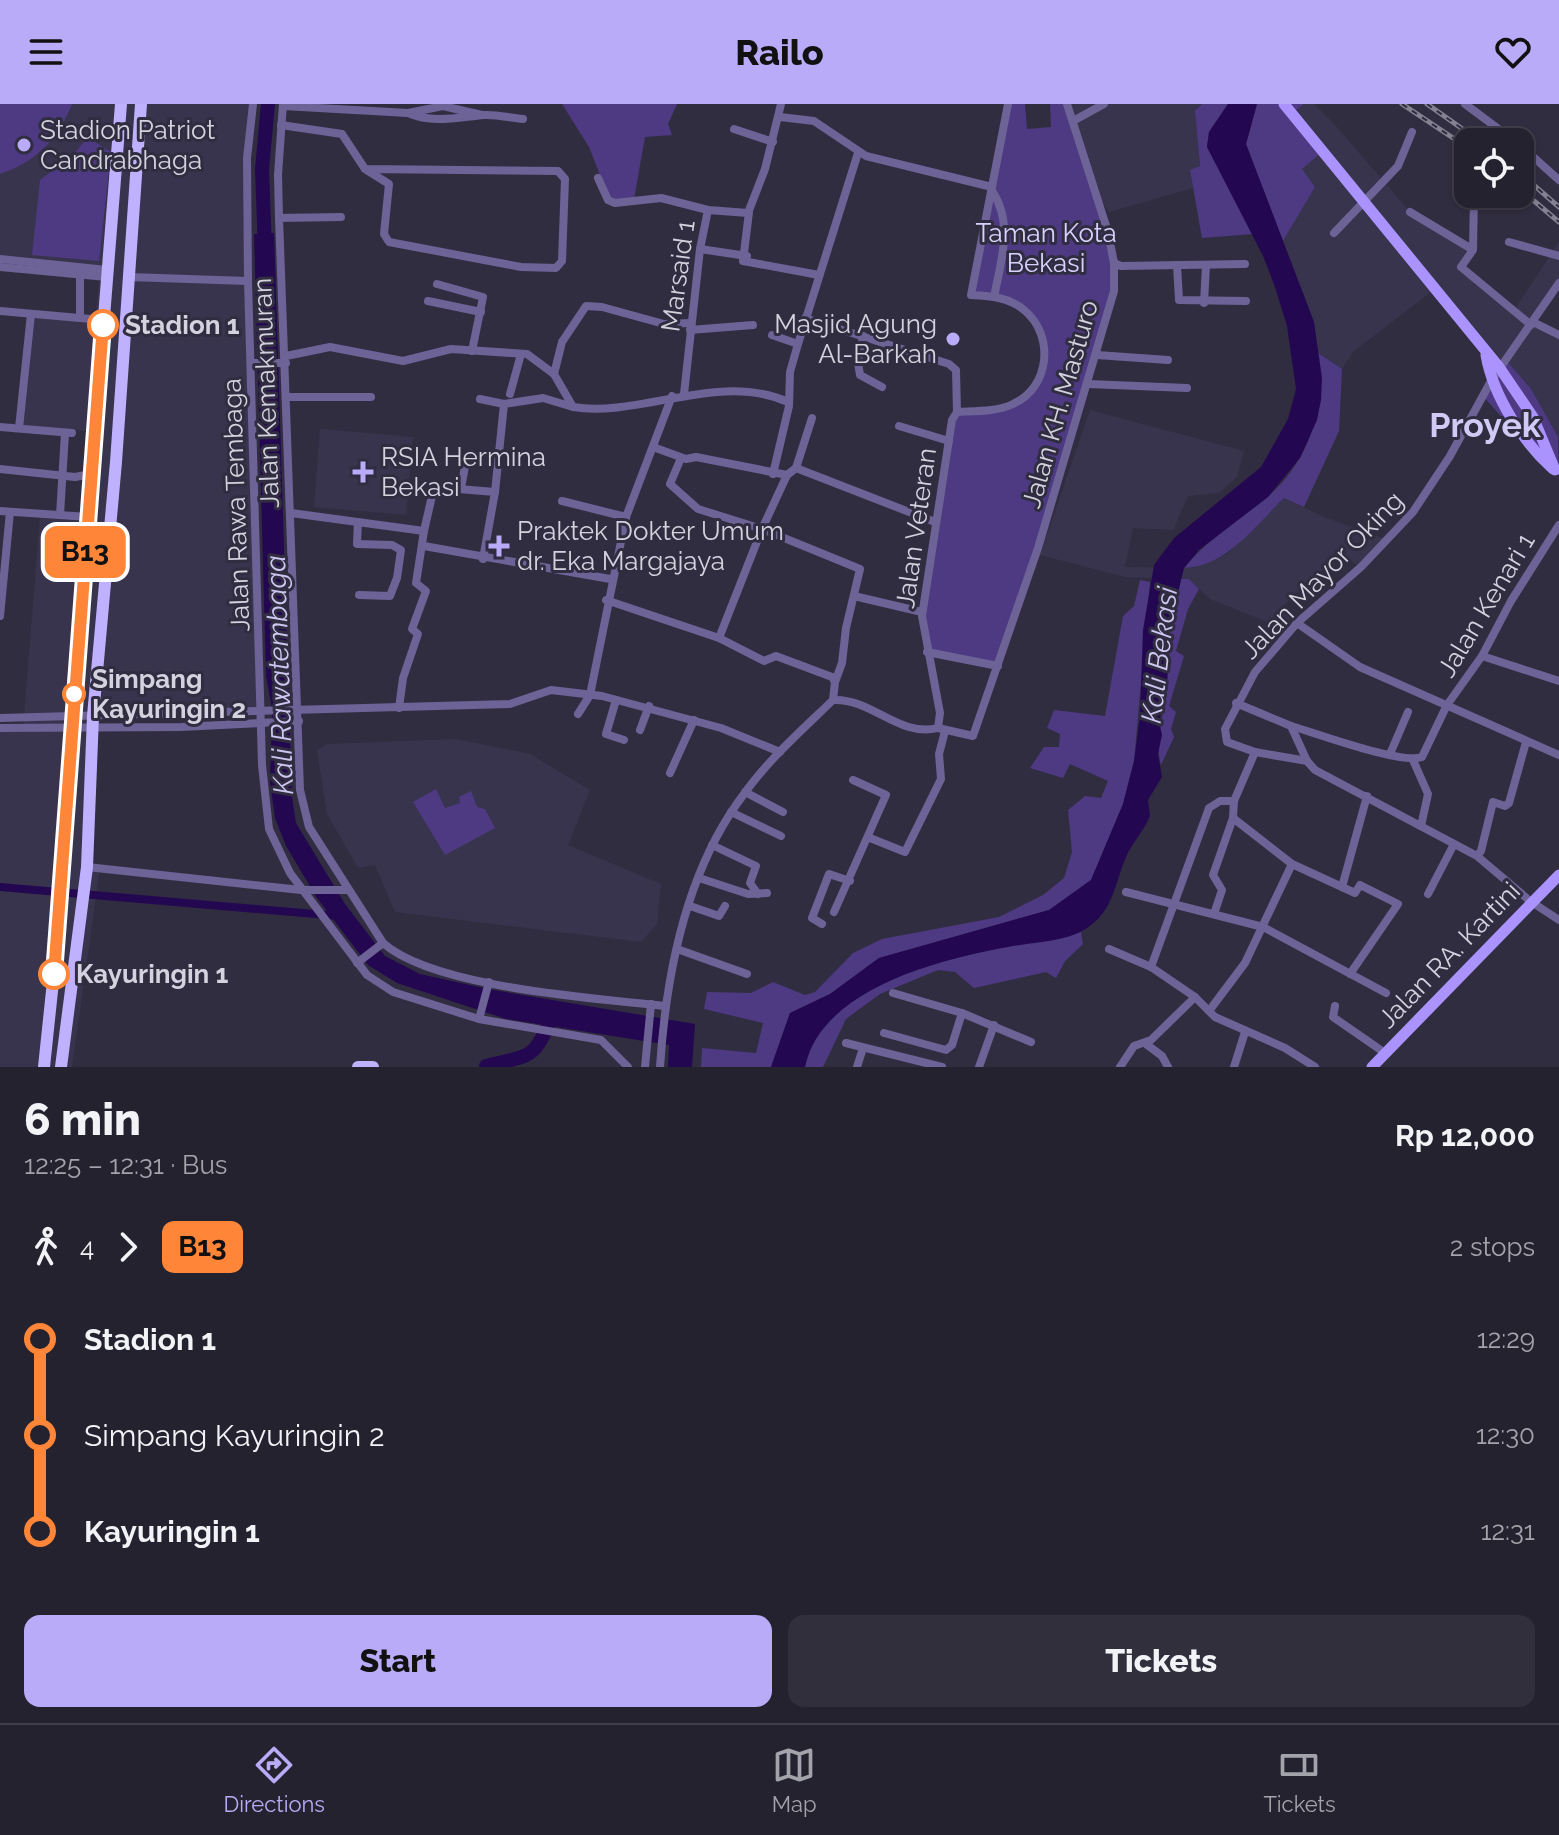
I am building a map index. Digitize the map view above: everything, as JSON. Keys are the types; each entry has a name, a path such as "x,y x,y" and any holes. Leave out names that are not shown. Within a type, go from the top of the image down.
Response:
{"highway":[{"path":"44,1067 62,896 121,104"},
{"path":"61,1067 87,867 93,721 117,455 141,104"},
{"path":"93,448 117,455"},
{"path":"92,468 117,455"},
{"path":"358,1067 373,1067"}],"main road":[{"path":"1284,104 1499,367 1533,417 1557,473"},
{"path":"1486,354 1491,381 1538,456 1557,473"},
{"name":"Jalan RA. Kartini","path":"1372,1067 1530,901 1559,875"}],"street":[{"name":"Jalan Rawa Tembaga","path":"253,104 247,158 248,281 254,363 266,717 264,791 269,829 311,902 358,962 393,992 479,1017 606,1042 628,1067"},
{"path":"781,104 773,142 749,212 748,256 743,261 819,275"},
{"path":"957,412 998,410 1015,404 1034,387 1042,373 1045,346 1033,318 1023,308 994,297 971,295 1008,104"},
{"name":"Jalan KH. Masturo","path":"942,730 973,736 1014,621 1114,291 1114,263 1067,104"},
{"path":"1073,121 1104,104"},
{"path":"1465,104 1497,128"},
{"path":"283,105 408,113 443,106 482,115 523,119"},
{"name":"Jalan Kemakmuran","path":"283,105 279,218 291,513 295,716 303,810 309,827 344,890 381,945 395,953 423,966 488,984 651,1004 664,1001"},
{"path":"780,117 814,121 858,153 992,189"},
{"path":"281,125 342,134 365,169 389,184 384,234 389,242 521,267 556,268 562,261 565,179 558,171 365,169"},
{"path":"734,129 773,142"},
{"path":"1334,233 1398,166 1412,132"},
{"path":"773,474 798,344 858,153"},
{"path":"1534,158 1559,180"},
{"path":"598,178 608,200 615,203 661,198 708,210"},
{"path":"992,189 1004,215 1004,244 994,297"},
{"path":"1475,208 1470,248 1473,250 1461,267 1532,323 1559,335"},
{"name":"Marsaid 1","path":"684,394 700,249 708,210 749,212"},
{"path":"1410,212 1470,248"},
{"path":"279,218 341,217"},
{"path":"1509,242 1559,256"},
{"path":"700,249 748,256"},
{"path":"0,259 107,274"},
{"path":"1114,263 1121,266 1245,264"},
{"path":"1177,265 1179,300 1204,303 1246,301"},
{"path":"1204,303 1206,265"},
{"path":"0,267 80,275 107,274"},
{"path":"80,275 80,318"},
{"path":"129,277 248,281"},
{"path":"437,284 481,295 481,312 472,351"},
{"name":"Jalan Mayor Oking","path":"1255,752 1226,740 1225,729 1255,672 1297,623 1361,567 1413,512 1450,456 1499,367 1559,285"},
{"path":"428,301 481,312"},
{"path":"554,374 562,342 586,306 690,327 753,325"},
{"path":"0,311 103,320"},
{"path":"19,428 31,314"},
{"path":"805,318 863,336 858,363 860,375 882,387"},
{"path":"772,335 798,344"},
{"name":"Jalan Veteran","path":"863,336 954,367 957,412 949,441 922,612 942,730 939,754 941,779 905,852 870,838"},
{"path":"254,363 285,361 330,347 403,361 451,349 521,354 536,358 554,374 573,407"},
{"path":"510,394 521,354"},
{"path":"1097,355 1168,360"},
{"path":"1088,384 1187,388"},
{"path":"480,399 504,404 543,398 573,407 603,410 684,394 767,392 788,402"},
{"path":"578,714 590,695 610,579 626,517 672,396"},
{"path":"287,397 371,397"},
{"path":"483,559 495,492 504,404"},
{"path":"719,638 762,529 787,475 796,468 812,418"},
{"path":"899,426 949,441"},
{"path":"0,427 68,433 61,476 60,515"},
{"path":"653,447 681,458 696,457 787,475"},
{"path":"660,1067 664,1001 690,906 712,845 745,792 833,700 859,568 762,529 698,509 690,498 670,484 681,458"},
{"path":"461,488 466,461"},
{"path":"0,469 61,476 92,468"},
{"path":"796,468 935,522"},
{"path":"399,708 403,678 418,634 412,629 426,591 416,583 434,487 495,492"},
{"path":"562,501 626,517"},
{"path":"0,511 88,517"},
{"path":"0,616 3,548 10,512"},
{"path":"291,513 424,531"},
{"path":"358,522 357,544 392,545 401,550 397,578 390,596 359,595"},
{"name":"Jalan Kenari 1","path":"1413,760 1428,751 1447,705 1482,656 1511,601 1559,525"},
{"path":"424,546 483,559 610,579"},
{"path":"854,596 922,612"},
{"path":"606,600 719,638 764,661 781,657 832,677 835,682"},
{"path":"1297,623 1360,667 1559,755"},
{"path":"927,652 998,666"},
{"path":"1482,656 1559,681"},
{"path":"0,718 93,721 171,716 295,716 510,704 551,690 649,706 780,752"},
{"path":"616,700 606,734 624,740"},
{"path":"833,700 864,704 914,731 942,730"},
{"path":"1236,703 1291,726 1413,760 1428,794 1421,826"},
{"path":"640,730 649,706"},
{"path":"1390,754 1408,712"},
{"path":"171,716 171,727"},
{"path":"93,721 171,727 266,717"},
{"path":"670,773 694,720"},
{"path":"0,728 73,721"},
{"path":"1291,726 1307,761 1323,775 1477,856 1530,901 1559,920"},
{"path":"1477,856 1481,851 1493,802 1505,806 1509,803 1526,742"},
{"path":"1214,914 1222,890 1213,875 1233,818 1234,801 1255,752 1307,761"},
{"path":"834,912 870,838 886,795 853,780"},
{"path":"745,792 783,812"},
{"path":"1342,887 1367,796"},
{"path":"1151,967 1209,808 1220,801 1234,801"},
{"path":"731,812 781,836"},
{"path":"1233,818 1292,864 1355,893 1360,885 1398,904 1350,974"},
{"path":"1428,894 1454,844"},
{"path":"699,878 738,892 762,894 750,883 756,866 712,845"},
{"path":"1209,1011 1231,985 1263,927 1292,864"},
{"path":"87,867 305,890 344,890"},
{"path":"822,924 812,918 829,874 850,881"},
{"path":"1126,892 1263,927 1386,993"},
{"path":"690,906 718,916 725,906"},
{"path":"358,962 381,945"},
{"path":"1109,949 1151,967 1195,997 1209,1011 1245,1032 1285,1048 1315,1067"},
{"path":"677,951 747,974"},
{"path":"479,1017 488,984"},
{"path":"893,993 962,1013 1031,1042"},
{"path":"1120,1067 1134,1046 1146,1044 1195,997"},
{"path":"645,1067 651,1004"},
{"path":"1335,1006 1333,1017 1385,1053"},
{"path":"846,1043 944,1067 962,1013"},
{"path":"979,1067 994,1025"},
{"path":"1234,1067 1245,1032"},
{"path":"884,1033 949,1049"},
{"path":"1146,1044 1162,1056 1168,1067"},
{"path":"857,1067 863,1048"}],"shaded area":[{"path":"0,104 254,104 250,124 248,281 262,713 93,716 87,866 100,868 72,1067 0,1067 0,728 23,727 40,518 81,521 86,431 21,425 32,315 95,320 99,281 0,270"},
{"path":"1067,104 1202,104 1195,111 1200,166 1190,171 1193,188 1109,212 1094,188"},
{"path":"1304,104 1314,104 1336,126 1410,212 1473,250 1461,267 1513,312 1559,242 1559,283 1534,322 1559,335 1559,440 1435,289 1353,352 1342,369 1318,353 1314,322 1283,241 1315,187 1301,170 1292,113"},
{"path":"1090,410 1244,451 1237,477 1219,493 1188,496 1173,530 1133,528 1125,567 1195,568 1227,554 1284,498 1324,517 1388,540 1359,567 1341,553 1283,606 1294,615 1282,628 1210,599 1189,579 1125,577 1040,555"},
{"name":"RSIA Hermina Bekasi","path":"320,429 413,437 406,515 314,507"},
{"path":"456,739 530,754 590,790 568,845 661,884 657,924 641,942 395,912 375,865 358,868 327,814 317,750 327,744"}],"green space":[{"name":"Stadion Patriot Candrabhaga","path":"0,104 72,104 60,128 44,148 24,163 0,174"},
{"path":"562,104 677,104 668,124 672,135 645,137 634,199 617,201 607,193 589,147"},
{"name":"Taman Kota Bekasi","path":"1008,104 1025,104 1027,129 1051,127 1050,104 1067,104 1110,243 1113,293 998,666 927,652 922,616 957,412 998,410 1035,387 1045,346 1023,308 971,295"},
{"path":"1202,104 1228,104 1209,132 1207,147 1253,234 1202,238 1190,170 1200,166 1195,111"},
{"path":"1257,104 1304,104 1292,113 1323,151 1302,169 1315,187 1283,241 1246,144"},
{"path":"87,137 111,152 99,261 32,255 40,180 76,152"},
{"path":"1318,353 1342,369 1339,431 1304,507 1284,498 1227,553 1199,566 1184,568 1212,540 1265,499 1293,469 1311,434 1316,414 1320,374"},
{"path":"1505,359 1531,389 1558,437 1559,475 1532,451 1482,395"},
{"path":"1180,579 1189,579 1199,589 1188,609 1176,651 1184,656 1169,706 1176,712 1171,729 1174,737 1161,765 1159,746 1167,685 1168,635"},
{"path":"1140,580 1150,582 1134,761 1123,804 1091,880 1049,910 879,958 830,994 790,1013 771,1067 701,1067 702,1048 756,1053 763,1023 704,1009 707,992 751,993 773,982 805,995 815,992 853,953 882,939 999,917 1043,895 1064,878 1072,852 1068,810 1085,796 1101,798 1108,781 1070,764 1063,778 1030,768 1044,747 1059,747 1060,734 1047,728 1054,710 1105,716 1123,616 1134,606"},
{"path":"436,789 445,808 460,803 459,797 471,791 477,807 485,809 495,828 445,855 413,802"},
{"path":"1081,932 1083,944 1065,961 1056,978 1046,972 974,988 955,972 938,970 880,994 846,1019 823,1067 805,1067 819,1033 845,1006 879,985 963,956"}],"water":[{"name":"Kali Bekasi","path":"1228,104 1257,104 1246,144 1314,322 1322,378 1321,400 1317,420 1300,458 1268,497 1199,550 1184,568 1169,630 1167,686 1159,722 1162,735 1158,754 1162,777 1148,800 1150,816 1126,857 1109,903 1090,926 1072,935 980,952 887,982 858,998 834,1017 816,1040 805,1067 771,1067 790,1013 830,994 879,958 1049,910 1091,880 1123,804 1134,761 1140,716 1143,630 1154,565 1174,538 1261,467 1288,419 1296,389 1287,326 1275,287 1263,256 1207,147 1209,132"},
{"path":"274,233 292,797 296,823 345,904 385,956 420,974 488,989 695,1024 692,1067 668,1067 669,1045 506,1019 397,983 368,965 317,898 286,846 275,818 270,782 272,709 266,676 254,234"}],"waterway":[{"name":"Kali Rawatembaga","path":"265,251 262,169 268,104"},
{"path":"0,887 339,916"},
{"path":"486,1066 528,1054 540,1042 551,1017"}],"railway":[{"path":"1402,104 1454,139"},
{"path":"1427,104 1461,128"},
{"path":"1534,185 1559,207"},
{"path":"1534,201 1559,222"}],"bus line":[{"name":"B13","path":"54,974 103,325"}],"place":[{"name":"Stadion Patriot Candrabhaga","path":"24,145"},
{"name":"Stadion 1","path":"103,325"},
{"name":"Masjid Agung Al-Barkah","path":"953,339"},
{"name":"RSIA Hermina Bekasi","path":"363,472"},
{"name":"Praktek Dokter Umum dr. Eka Margajaya","path":"499,546"},
{"name":"Simpang Kayuringin 2","path":"74,694"},
{"name":"Kayuringin 1","path":"54,974"}],"district":[{"name":"Proyek","path":"1485,425"}]}
